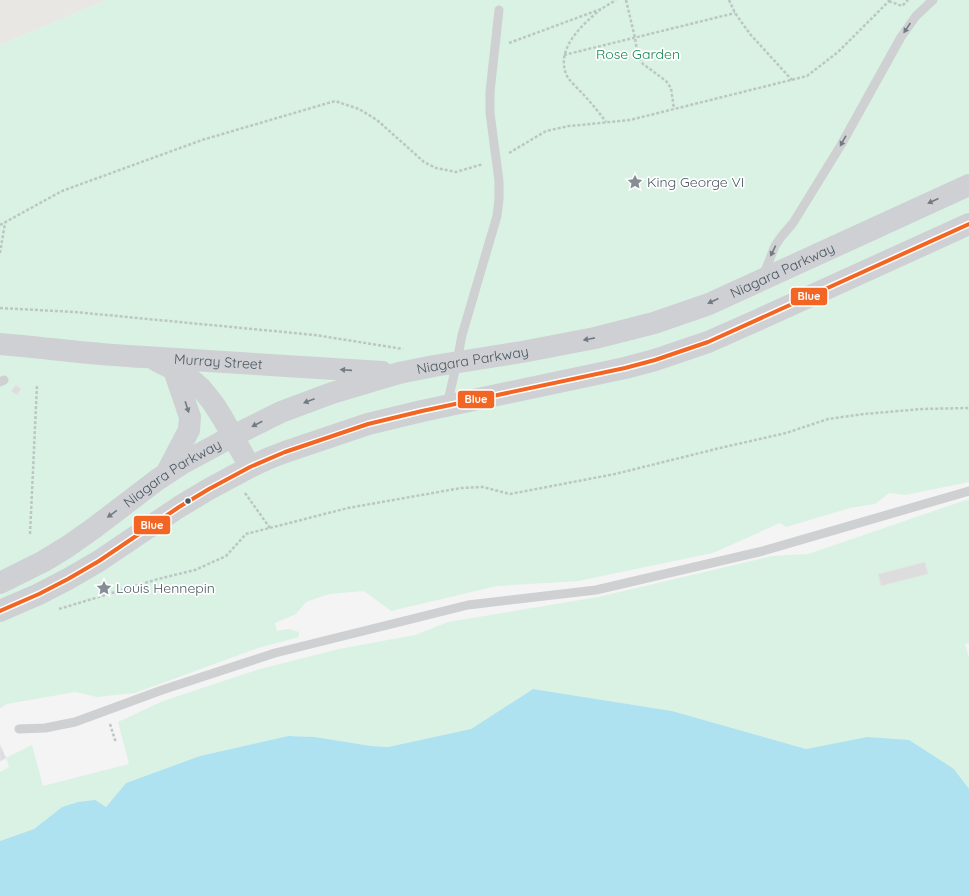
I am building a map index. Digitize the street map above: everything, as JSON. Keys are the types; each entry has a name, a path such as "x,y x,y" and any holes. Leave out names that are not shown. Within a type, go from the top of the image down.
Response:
{"main road":[{"name":"Niagara Parkway","path":"0,583 44,561 66,547 183,463 281,412 356,385 399,373 595,338 654,324 709,304 969,185"},
{"path":"0,611 39,594 68,579 99,561 179,507 250,467 285,452 360,426 396,417 625,368 655,360 708,342 969,224"},
{"name":"Murray Street","path":"0,329 38,347"},
{"name":"Murray Street","path":"0,344 120,356 399,373"},
{"path":"145,357 161,362 187,376 201,388 233,436 250,467"},
{"path":"166,475 189,430 190,417 174,370"}],"lane":[{"path":"762,279 780,237 793,223 841,145 901,37 916,16 933,0"},
{"path":"447,406 462,335 497,216 499,181 490,113 490,92 499,10"},
{"path":"19,729 45,728 75,722 162,690 275,653 468,604 596,590 763,551 969,491"}],"path":[{"path":"606,122 568,78 564,55 568,44 584,23 601,9 616,0"},
{"path":"626,0 638,57 643,64 666,81 671,88 674,109"},
{"path":"729,0 735,13 750,34 792,80"},
{"path":"0,225 62,191 202,140 334,101 358,109 377,120 424,162 436,168 456,172 496,160 546,131 569,126 630,120 807,76 838,52 888,0 902,6 908,0"},
{"path":"495,48 601,9"},
{"path":"564,55 735,13"},
{"path":"0,253 5,222"},
{"path":"0,308 75,312 307,335 405,350"},
{"path":"386,351 393,348"},
{"path":"30,534 37,385"},
{"path":"52,611 158,579 195,570 226,556 246,534 348,508 461,488 483,488 510,494 615,474 786,433 828,419 922,409 969,408"},
{"path":"243,489 270,528"}],"shaded area":[{"path":"0,0 107,0 0,45"}],"green space":[{"name":"Rose Garden","path":"107,0 969,0 969,482 905,495 889,493 875,504 850,508 786,527 780,523 713,553 578,581 497,586 391,611 364,591 329,594 306,602 296,614 275,623 277,631 288,629 299,632 299,637 258,648 135,693 97,697 75,692 7,704 0,708 0,45"},
{"path":"969,499 969,643 965,644 969,658 969,789 954,769 867,737 806,749 672,711 533,689 471,729 388,747 371,746 315,737 288,736 200,756 126,783 106,807 78,802 62,807 34,829 0,841 0,772 9,767 6,758 32,745 43,786 129,764 118,722 163,701 260,669 339,649 415,635 448,622 598,597 772,556 808,554"}],"water":[{"path":"533,689 672,711 806,749 867,737 909,740 954,769 969,789 969,895 0,895 0,841 34,829 62,807 78,802 95,800 106,807 126,783 200,756 288,736 315,737 371,746 388,747 471,729"}],"building":[{"path":"16,385 21,389 17,395 11,391"},
{"path":"925,562 928,574 881,586 878,574"},
{"path":"0,745 6,758 0,761"}],"transit line":[{"name":"Blue","path":"0,611 39,594 68,579 99,561 179,507 209,489 250,467 285,452 368,424 422,411 625,368 655,360 708,342 969,224"}],"place":[{"name":"King George VI","path":"635,182"},
{"name":"Louis Hennepin","path":"104,588"}]}
